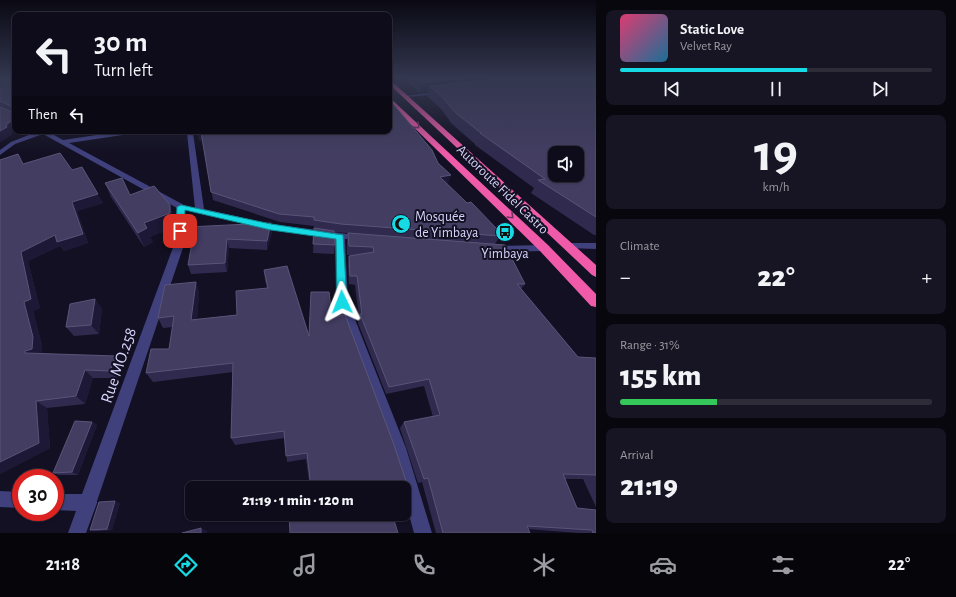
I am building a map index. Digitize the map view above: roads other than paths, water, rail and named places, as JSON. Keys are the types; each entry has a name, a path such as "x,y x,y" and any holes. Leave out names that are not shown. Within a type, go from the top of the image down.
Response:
{"highway":[{"name":"Autoroute Fidel Castro","path":"413,103 596,272"},
{"name":"Autoroute Fidel Castro","path":"392,104 544,248 596,302"}],"street":[{"path":"0,153 13,143 38,134"},
{"path":"47,134 181,207 271,227 340,237 370,239"},
{"path":"62,142 116,134"},
{"path":"190,134 200,212"},
{"name":"Rue MO.258","path":"77,533 180,242 181,207"},
{"path":"340,237 342,302 398,448 424,533"},
{"path":"569,246 596,246"},
{"path":"485,248 544,248"},
{"path":"0,499 12,500"},
{"path":"64,502 88,503"}],"place":[{"name":"Mosquée de Yimbaya","path":"401,224"},
{"name":"Yimbaya","path":"505,232"}]}
